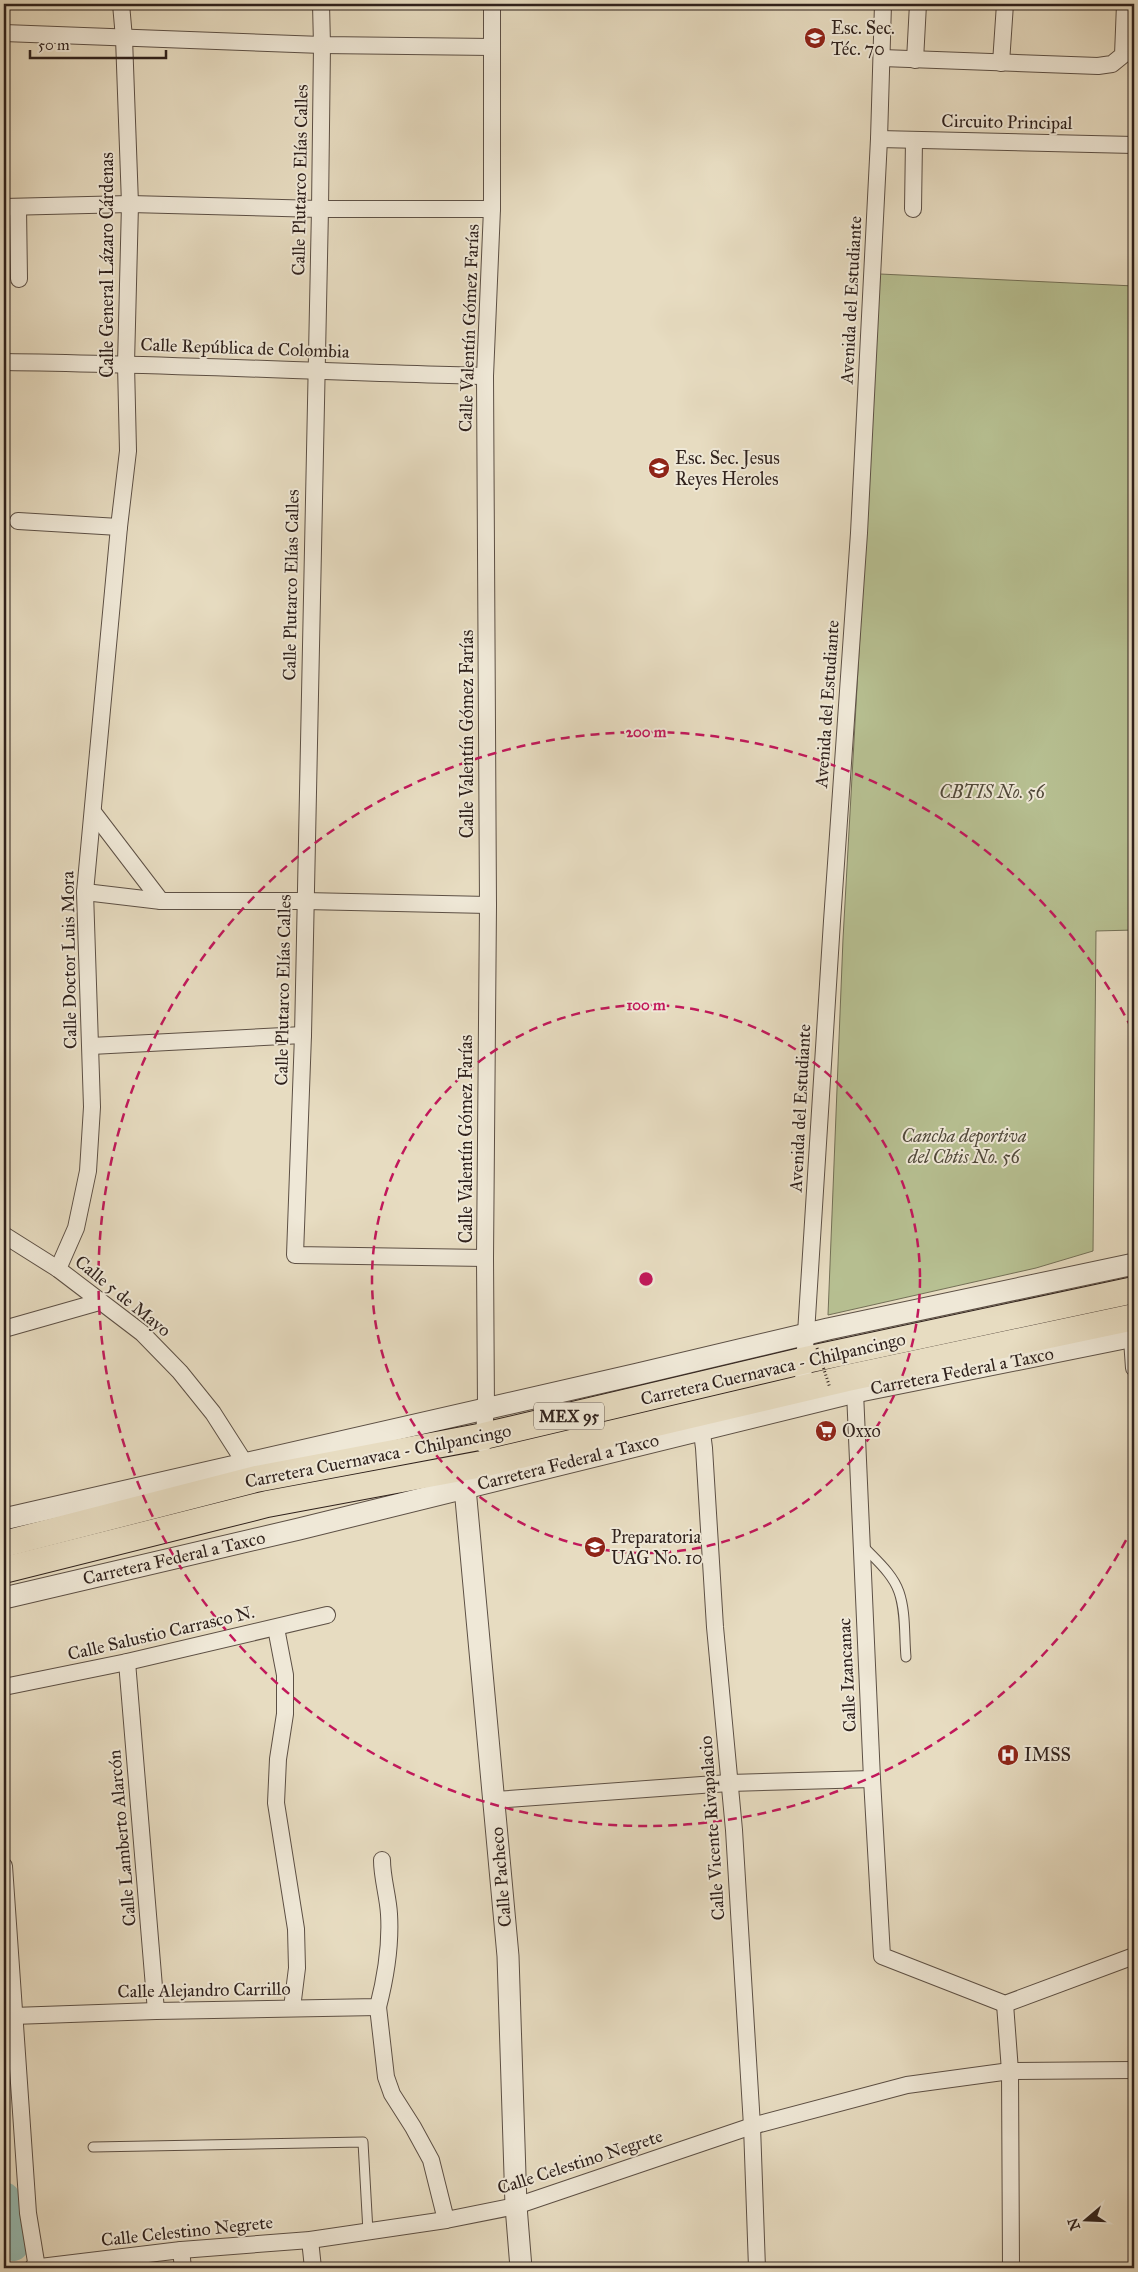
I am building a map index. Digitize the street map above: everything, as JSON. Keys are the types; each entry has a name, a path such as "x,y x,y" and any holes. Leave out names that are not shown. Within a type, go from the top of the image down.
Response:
{"main road":[{"name":"Carretera Cuernavaca - Chilpancingo","path":"4,1544 250,1471 484,1436 698,1386 810,1347 952,1329 1130,1291"},
{"name":"Carretera Cuernavaca - Chilpancingo","path":"4,1570 267,1504 647,1433 921,1371 1133,1327"}],"street":[{"name":"Calle General Lázaro Cárdenas","path":"119,527 128,451 126,364 130,204 121,4"},
{"name":"Calle Plutarco Elías Calles","path":"321,4 320,209 303,1035 295,1255 485,1258"},
{"name":"Calle Valentín Gómez Farías","path":"482,1464 486,1408 485,1258 488,905 485,376 492,209 492,4"},
{"name":"Avenida del Estudiante","path":"802,1398 810,1347 832,920 859,533 879,139 883,4"},
{"path":"915,60 918,4"},
{"path":"1000,63 1004,4"},
{"path":"882,58 1098,66 1112,64 1123,55 1125,4"},
{"path":"4,33 322,45 492,47"},
{"name":"Circuito Principal","path":"879,139 1134,145"},
{"path":"913,209 914,140"},
{"path":"19,279 11,207 130,204 320,209 492,209"},
{"name":"Calle República de Colombia","path":"4,362 126,364 316,372 485,376"},
{"path":"18,521 119,527"},
{"name":"Calle Doctor Luis Mora","path":"58,1269 76,1228 88,1171 92,1108 85,892 119,527"},
{"path":"93,812 161,901"},
{"path":"85,892 161,901 305,901 488,905"},
{"path":"91,1046 303,1035"},
{"name":"Calle 5 de Mayo","path":"4,1235 58,1269 142,1333 180,1372 213,1412 250,1471 267,1504"},
{"path":"4,1518 250,1471 486,1408 810,1347 947,1303 1134,1264"},
{"path":"1130,1291 1134,1368"},
{"path":"4,1329 99,1302"},
{"path":"947,1303 952,1329"},
{"name":"Carretera Federal a Taxco","path":"802,1398 855,1392 921,1371"},
{"name":"Calle Vicente Rivapalacio","path":"698,1386 734,1830 752,2126 757,2268"},
{"name":"Calle Izancanac","path":"855,1392 872,1779 882,1956 1005,2004"},
{"path":"642,1399 647,1433"},
{"name":"Carretera Federal a Taxco","path":"4,1598 466,1488 647,1433"},
{"name":"Calle Pacheco","path":"466,1488 508,1956 516,2206 521,2268"},
{"name":"Calle Salustio Carrasco N.","path":"4,1687 127,1662 327,1615"},
{"path":"276,1628 285,1675 285,1694 276,1803 296,1929 298,1968 292,2008"},
{"name":"Calle Lamberto Alarcón","path":"127,1662 156,2011"},
{"path":"495,1800 729,1783 872,1779"},
{"path":"382,1860 382,1879 389,1912 389,1936 388,1965 378,2007 389,2085 392,2094 414,2127 432,2160 446,2220"},
{"path":"4,1866 28,2213 37,2268"},
{"path":"1011,2268 1010,2071 1005,2004 1134,1956"},
{"name":"Calle Alejandro Carrillo","path":"13,2016 378,2007"},
{"name":"Calle Celestino Negrete","path":"32,2268 181,2250 310,2240 446,2220 516,2206 752,2126 901,2086 1010,2071 1134,2070"},
{"path":"310,2240 314,2268"},
{"path":"181,2250 183,2268"}],"lane":[{"path":"861,1545 886,1570 899,1590 902,1603 906,1657"},
{"path":"93,2147 363,2142 368,2232"}],"path":[{"path":"810,1347 830,1388"}],"green space":[{"name":"CBTIS No. 56","path":"880,274 1134,286 1134,930 1096,931 1093,1251 1036,1268 828,1315 843,939"}],"waterway":[{"path":"4,2198 13,2245"}],"place":[{"name":"Esc. Sec. Téc. 70","path":"815,38"},
{"name":"Esc. Sec. Jesus Reyes Heroles","path":"659,468"},
{"name":"Oxxo","path":"826,1431"},
{"name":"Preparatoria UAG No. 10","path":"595,1547"},
{"name":"IMSS","path":"1008,1755"}],"park label":[{"name":"Cancha deportiva del Cbtis No. 56","path":"964,1146"}]}
